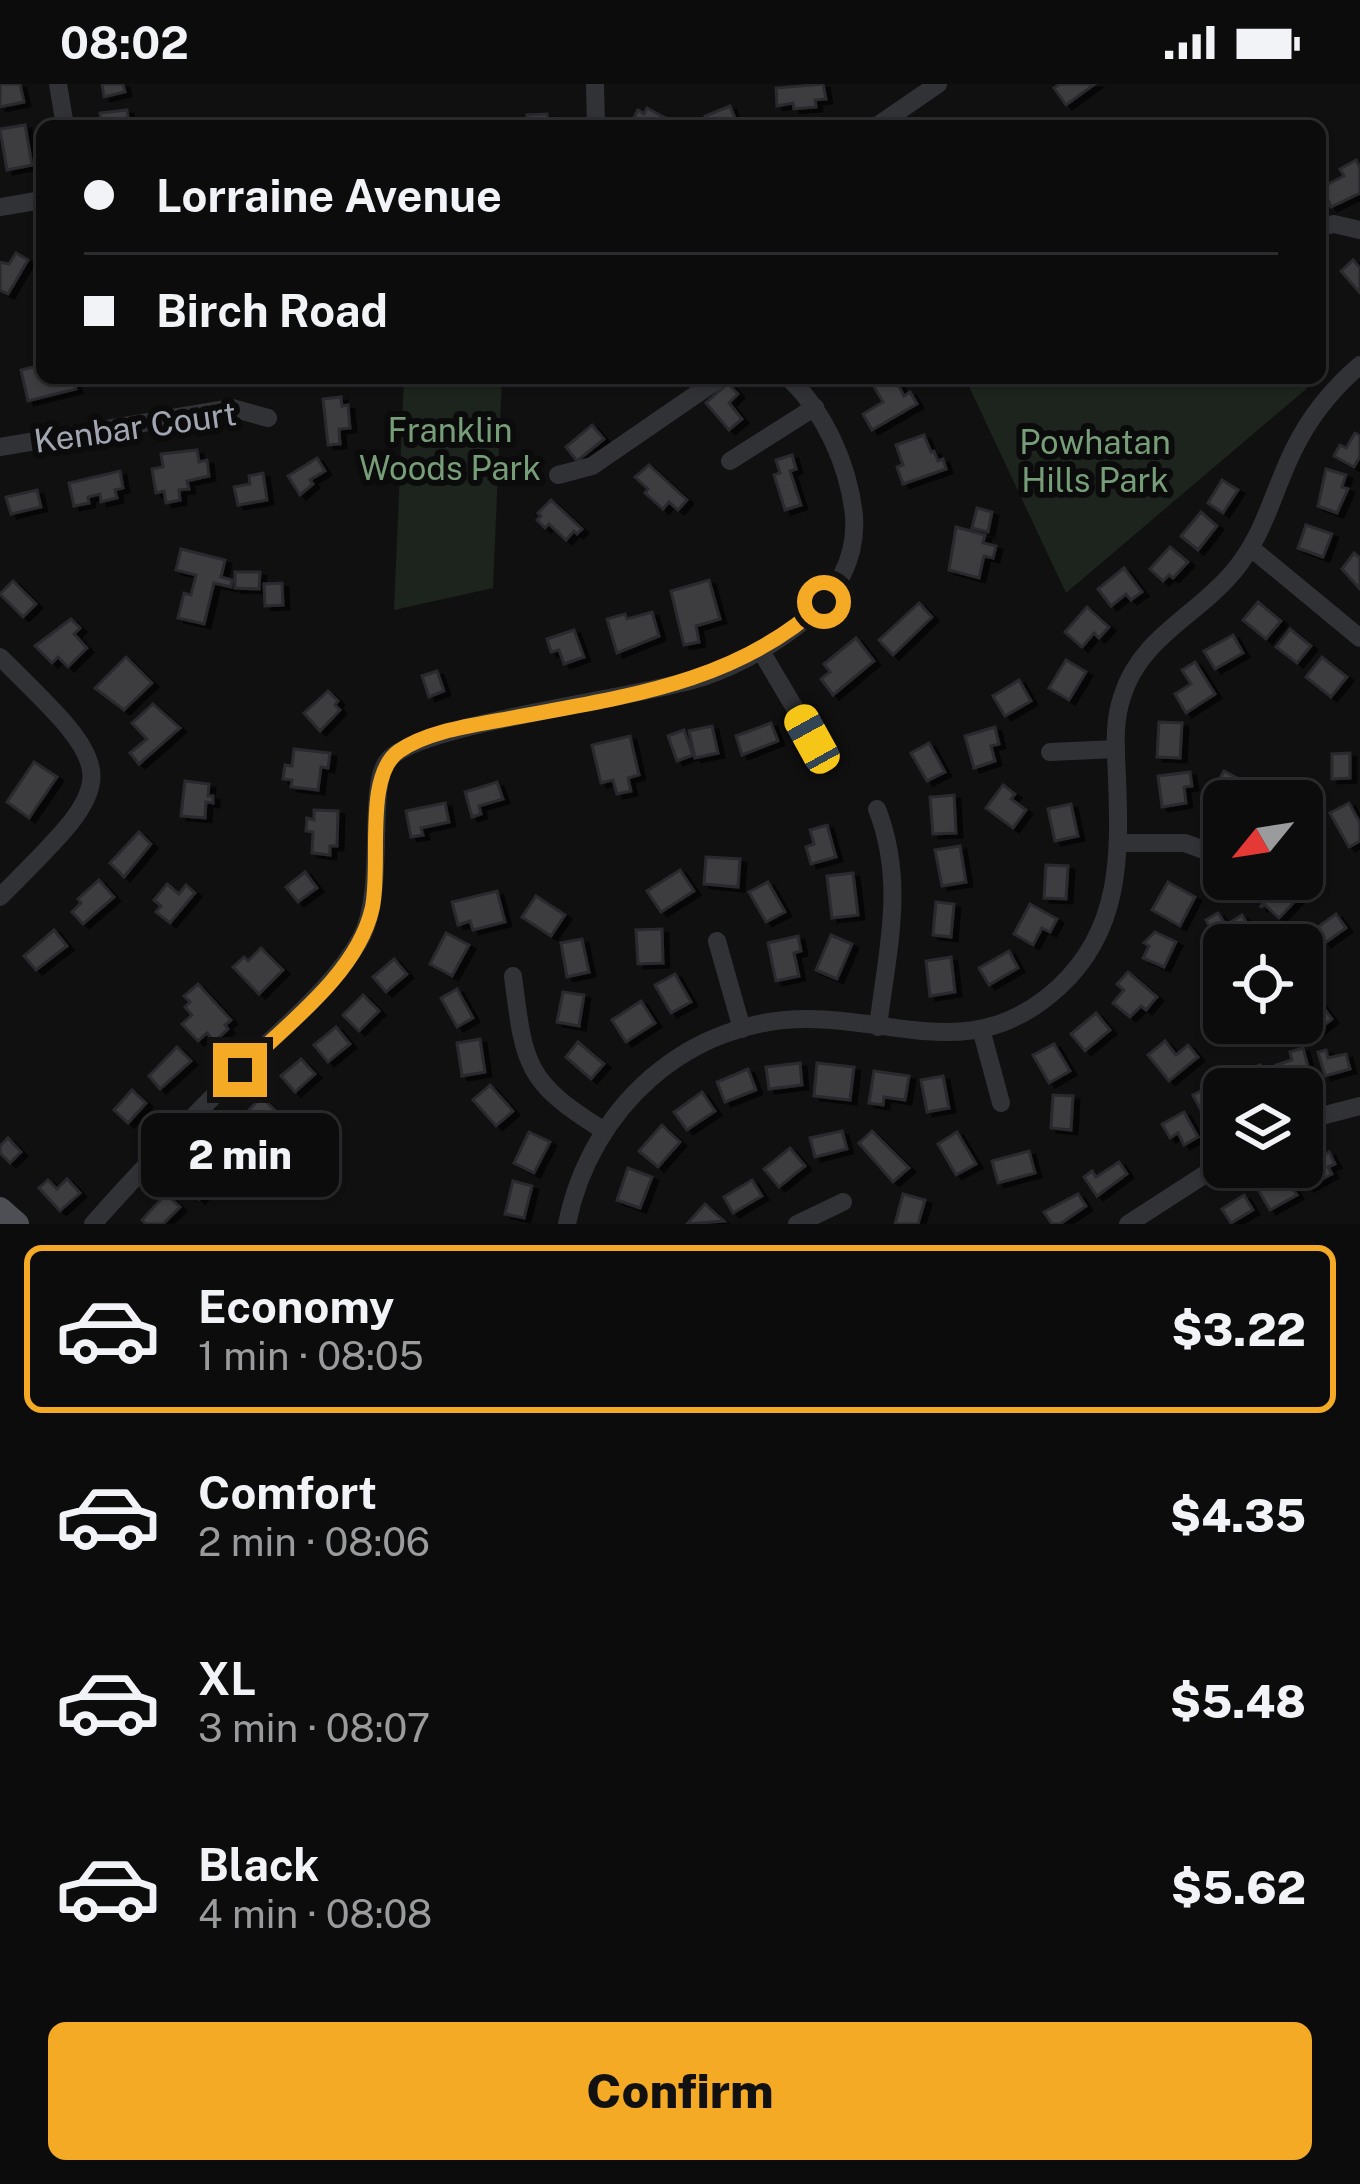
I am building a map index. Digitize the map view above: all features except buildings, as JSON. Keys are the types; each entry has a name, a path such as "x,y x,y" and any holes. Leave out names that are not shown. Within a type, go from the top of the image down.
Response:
{"main road":[{"path":"0,1209 17,1224"}],"street":[{"path":"58,84 64,120"},
{"path":"595,84 596,120"},
{"path":"886,120 938,84"},
{"path":"0,207 36,201"},
{"path":"1326,226 1360,230"},
{"path":"567,1224 580,1175 603,1130 658,1071 707,1041 742,1029 809,1019 940,1034 981,1029 1039,1003 1075,971 1111,905 1119,843 1115,728 1121,697 1140,657 1216,591 1251,548 1310,419 1360,364"},
{"path":"558,475 592,466 711,384"},
{"path":"93,1224 319,992 357,945 376,889 380,778 386,763 407,746 461,729 702,677 761,650 824,602 850,557 854,520 848,485 814,407 794,384"},
{"path":"730,461 814,407"},
{"name":"Kenbar Court","path":"0,447 232,408 268,418"},
{"path":"1251,548 1360,638"},
{"path":"761,650 812,739"},
{"path":"0,657 81,741 94,776 84,807 0,897"},
{"path":"1050,752 1116,749"},
{"path":"877,808 888,837 896,890 878,1028"},
{"path":"1119,843 1185,843 1203,850"},
{"path":"717,941 742,1029"},
{"path":"513,976 530,1068 551,1095 603,1130"},
{"path":"981,1029 1000,1102"},
{"path":"1323,1116 1360,1106"},
{"path":"1128,1224 1203,1176"},
{"path":"796,1224 843,1202"}],"green space":[{"name":"Franklin Woods Park","path":"404,384 502,384 493,588 394,610"},
{"name":"Powhatan Hills Park","path":"968,384 1312,384 1066,593"}],"route":[{"path":"240,1070 319,992 363,934 376,889 380,778 395,754 461,729 702,677 761,650 824,602"}]}
